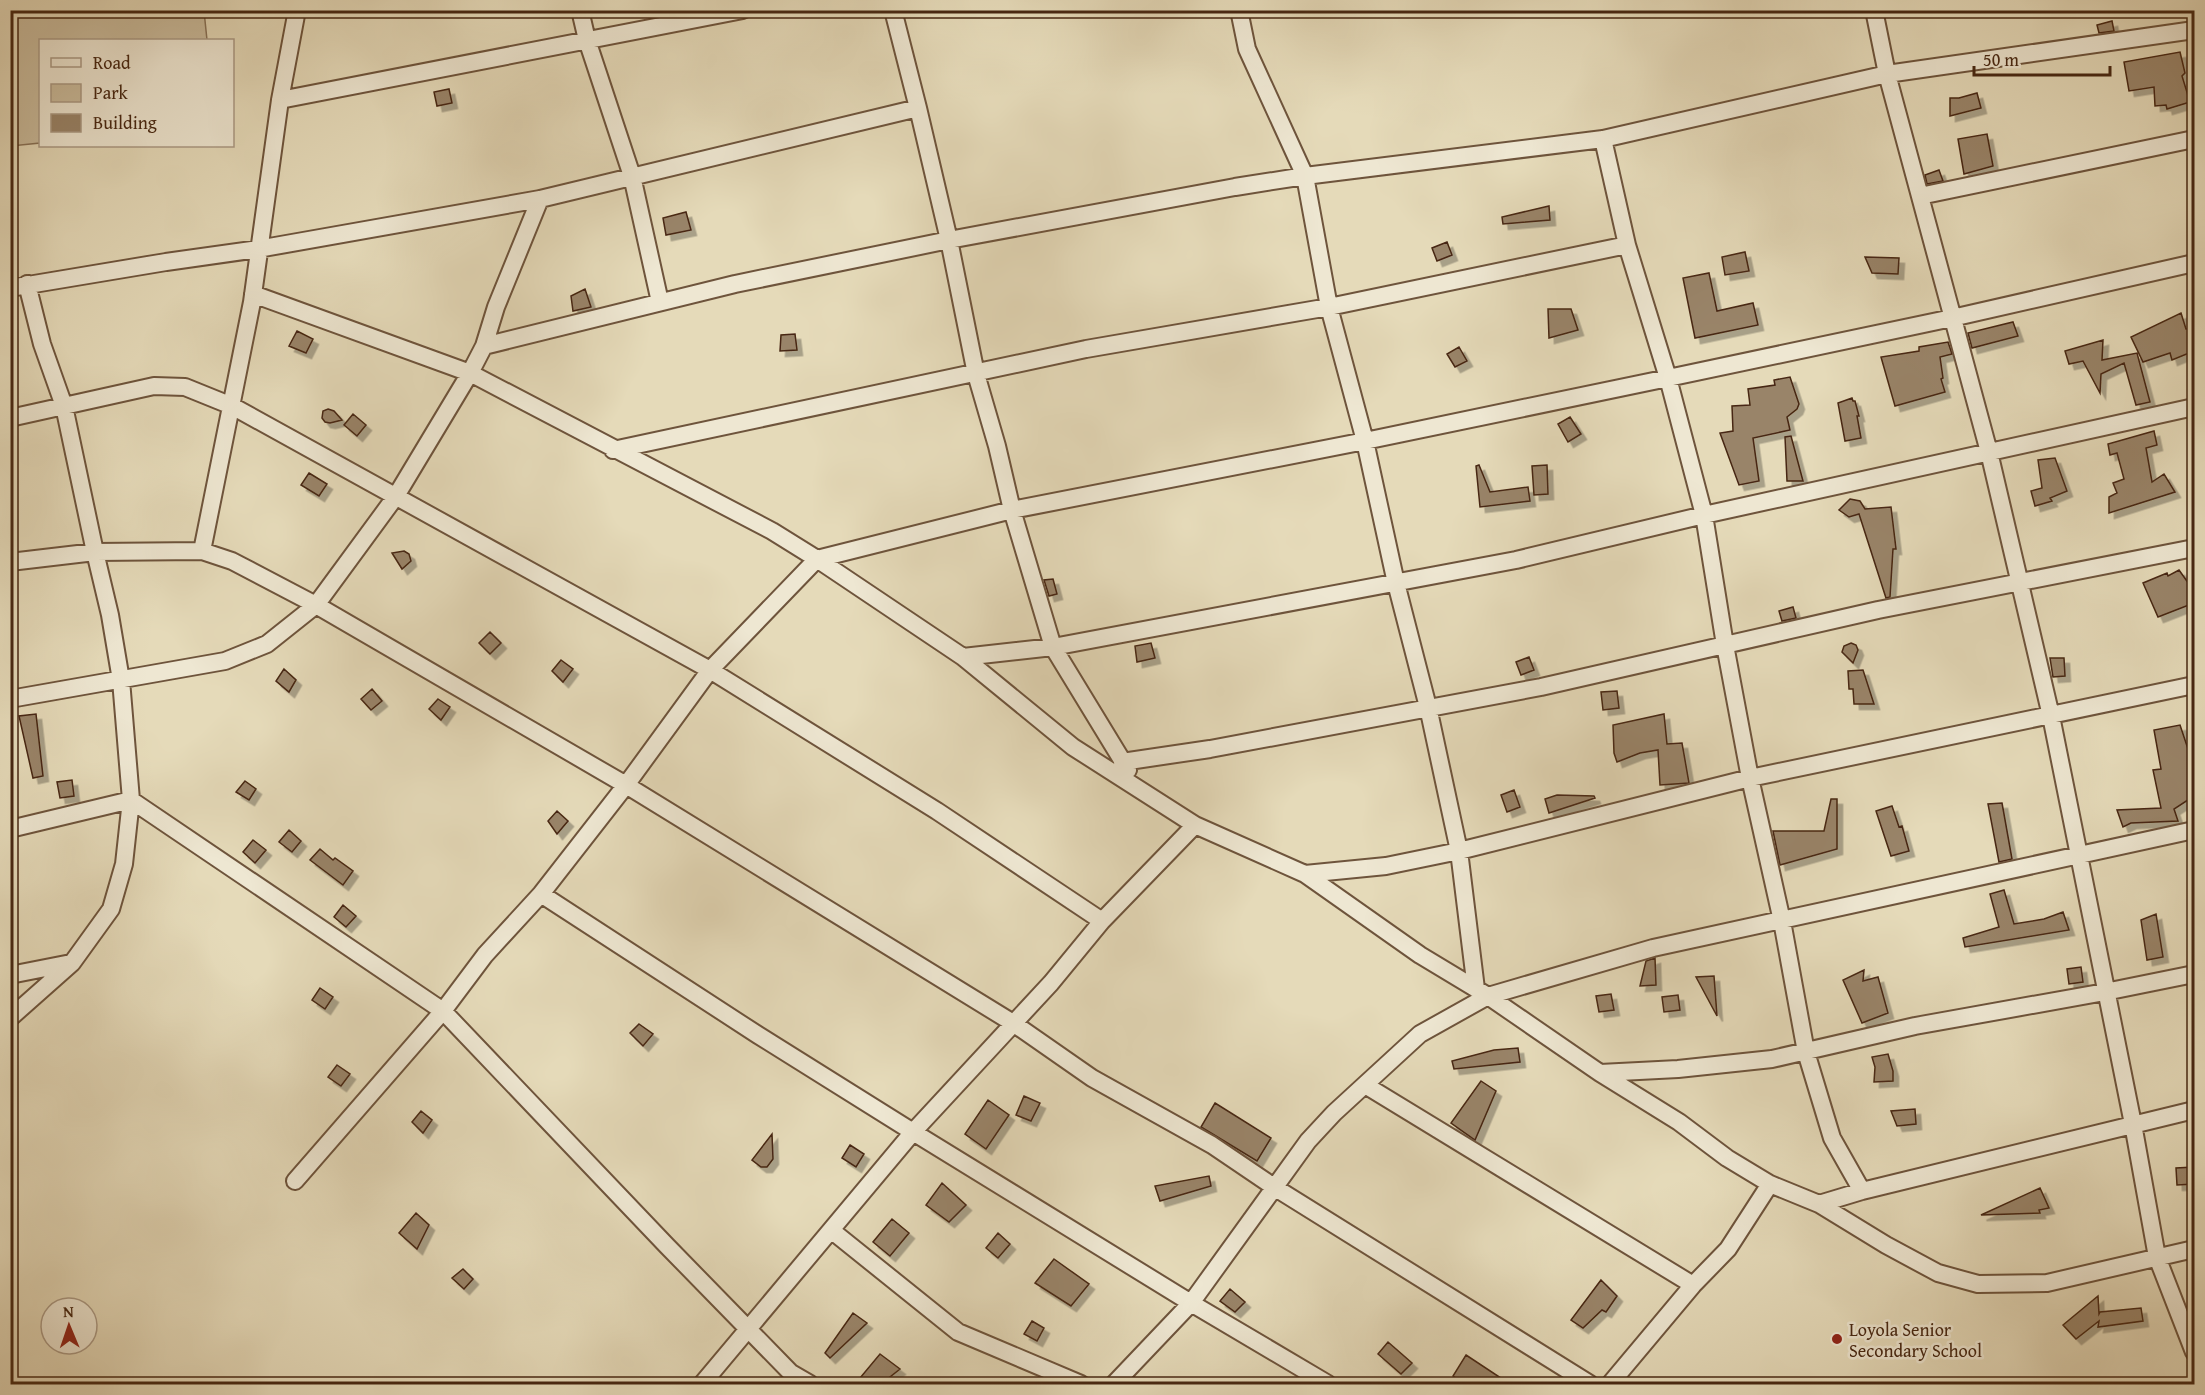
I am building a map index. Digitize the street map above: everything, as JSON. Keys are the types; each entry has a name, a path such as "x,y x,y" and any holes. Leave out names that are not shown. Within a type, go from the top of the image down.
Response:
{"street":[{"path":"202,551 253,294 280,100 297,10"},
{"path":"580,10 587,40 632,177 660,302"},
{"path":"280,100 743,10"},
{"path":"893,10 949,240 976,374 1012,510 1053,646 1138,786"},
{"path":"1239,10 1247,49 1305,176 1329,307 1365,441 1396,583 1428,707 1459,851 1482,993"},
{"path":"1874,10 1887,74 1989,452 2051,716 2133,1124 2157,1257 2194,1352"},
{"path":"484,346 735,284 949,240 1235,187 1305,176 1603,139 1887,74 2194,30"},
{"path":"10,1018 72,963 111,909 123,864 131,800 121,680 110,615 64,406 19,286 258,249 540,199 918,108"},
{"path":"1603,139 1627,245 1668,378 1704,515 1750,778 1782,921 1806,1052 1832,1138 1862,1191"},
{"path":"1920,196 2194,139"},
{"path":"10,699 225,661 267,644 316,605 396,496 470,373 484,346 496,307 540,199"},
{"path":"613,450 1086,349 1329,307 1627,245"},
{"path":"296,1181 443,1011 485,956 540,894 626,785 710,670 817,559 1012,510 1365,441 1668,378 2194,264"},
{"path":"253,294 470,373 613,450 772,531 963,657 1073,747 1138,786 1195,825 1305,874 1420,955 1679,1122 1727,1158 1770,1184 1819,1204 1938,1273 1978,1284 2047,1283 2194,1249"},
{"path":"10,417 154,386 185,387 232,406 710,670 937,811 1102,921"},
{"path":"963,657 1053,646 1516,560 1704,515 2194,407"},
{"path":"1122,762 1541,687 1878,610 2194,548"},
{"path":"10,562 95,552 202,551 232,561 316,605 626,785 1013,1023 1092,1078 1212,1145 1274,1187 1590,1384"},
{"path":"1305,874 1386,866 1459,851 1750,778 2194,685"},
{"path":"10,829 131,800 443,1011 791,1373 810,1384"},
{"path":"702,1384 913,1132 1051,983 1102,921 1195,825"},
{"path":"1114,1384 1191,1303 1308,1141 1419,1034 1482,993 1653,948 2194,830"},
{"path":"540,894 913,1132 1191,1303 1328,1384"},
{"path":"10,975 72,963"},
{"path":"1600,1073 1772,1059 1915,1026 2194,974"},
{"path":"1365,1085 1693,1285"},
{"path":"1819,1204 1862,1191 2194,1110"},
{"path":"1610,1384 1693,1285 1728,1249 1770,1184"},
{"path":"831,1230 958,1332 1081,1384"}],"green space":[{"path":"11,10 204,11 207,39 39,39 39,143 11,146"}],"building":[{"path":"2112,21 2114,31 2099,33 2097,25"},
{"path":"2180,52 2185,73 2182,76 2190,102 2167,109 2166,105 2155,106 2154,87 2129,91 2124,62"},
{"path":"449,89 452,103 437,106 434,92"},
{"path":"1977,93 1981,108 1950,116 1950,98"},
{"path":"1987,134 1993,166 1964,174 1958,139"},
{"path":"1939,170 1943,181 1927,184 1925,175"},
{"path":"1549,206 1550,220 1503,224 1502,217"},
{"path":"686,212 691,230 666,235 663,218"},
{"path":"1447,242 1452,255 1437,261 1432,248"},
{"path":"1745,252 1749,271 1725,275 1722,257"},
{"path":"1865,257 1899,258 1898,274 1872,273"},
{"path":"1709,273 1717,311 1753,303 1758,325 1695,338 1683,278"},
{"path":"585,289 591,307 573,311 571,296"},
{"path":"1548,309 1571,309 1578,330 1549,338"},
{"path":"2181,313 2186,329 2194,329 2194,351 2172,360 2170,353 2143,362 2131,337"},
{"path":"2013,322 2018,336 1972,348 1968,333"},
{"path":"297,331 313,339 306,353 289,346"},
{"path":"795,334 797,350 780,351 781,335"},
{"path":"2103,340 2102,360 2137,353 2150,402 2136,405 2124,363 2101,374 2100,393 2083,361 2069,364 2065,351"},
{"path":"1948,342 1952,354 1940,357 1943,378 1941,379 1945,392 1895,406 1881,357 1919,351 1919,347"},
{"path":"1459,347 1467,361 1455,367 1447,354"},
{"path":"1790,377 1799,404 1797,409 1787,417 1790,430 1753,438 1759,481 1739,485 1720,433 1733,431 1732,406 1750,405 1748,389 1775,385 1774,380"},
{"path":"1852,398 1859,416 1857,416 1861,438 1845,441 1838,403"},
{"path":"328,409 334,411 342,420 325,422 322,418 323,411"},
{"path":"353,414 366,425 357,436 344,425"},
{"path":"1570,417 1581,434 1568,442 1558,424"},
{"path":"2154,431 2157,445 2146,448 2152,482 2164,474 2175,492 2109,513 2109,497 2117,493 2113,483 2124,479 2117,453 2110,455 2108,444"},
{"path":"1791,436 1803,481 1787,481 1785,437"},
{"path":"2055,458 2067,491 2050,498 2052,501 2035,506 2031,491 2042,488 2038,460"},
{"path":"1479,465 1490,492 1528,487 1530,501 1480,507 1476,466"},
{"path":"1547,465 1548,494 1534,495 1532,466"},
{"path":"309,473 327,484 319,496 301,485"},
{"path":"1850,499 1860,501 1865,509 1891,507 1896,549 1893,549 1890,597 1886,598 1859,514 1849,517 1839,510"},
{"path":"404,551 409,554 411,561 402,569 392,553"},
{"path":"2179,570 2194,591 2194,603 2158,617 2143,583 2167,573 2168,576"},
{"path":"1053,579 1057,594 1049,596 1044,580"},
{"path":"1793,607 1796,618 1782,621 1779,611"},
{"path":"490,632 501,643 490,654 479,643"},
{"path":"1151,643 1155,658 1137,662 1135,646"},
{"path":"1851,643 1856,645 1858,650 1853,663 1842,652 1844,646"},
{"path":"1529,657 1534,670 1521,675 1516,662"},
{"path":"2050,658 2064,658 2065,676 2053,677"},
{"path":"561,660 573,669 563,682 552,671"},
{"path":"284,669 296,680 289,692 276,681"},
{"path":"1863,670 1874,704 1854,704 1853,689 1849,689 1848,671"},
{"path":"372,689 382,701 371,710 361,699"},
{"path":"1617,691 1619,708 1603,710 1601,692"},
{"path":"438,699 450,707 441,720 429,709"},
{"path":"36,714 43,776 33,778 19,716"},
{"path":"1664,714 1667,744 1682,743 1689,783 1660,785 1658,750 1640,753 1617,762 1614,753 1613,725"},
{"path":"2180,725 2194,767 2194,796 2174,809 2178,821 2131,823 2123,827 2117,810 2161,808 2153,770 2161,769 2154,730"},
{"path":"72,780 74,796 60,798 57,782"},
{"path":"245,781 256,789 249,800 236,792"},
{"path":"1514,790 1520,807 1507,812 1501,795"},
{"path":"1557,795 1594,796 1595,798 1549,813 1545,799"},
{"path":"1831,799 1837,799 1837,849 1780,865 1773,831 1824,831"},
{"path":"2002,803 2012,859 1999,862 1988,804"},
{"path":"1892,806 1899,827 1902,826 1909,851 1891,856 1876,811"},
{"path":"557,811 568,821 557,834 548,821"},
{"path":"289,830 301,841 292,852 279,842"},
{"path":"253,840 266,850 255,863 243,852"},
{"path":"320,849 333,860 335,858 353,871 343,885 310,860"},
{"path":"2004,890 2014,924 2044,919 2063,912 2069,930 1965,947 1963,938 1999,927 1990,894"},
{"path":"343,905 356,916 346,927 334,917"},
{"path":"2156,914 2163,957 2147,960 2141,920"},
{"path":"1655,958 1656,985 1640,986 1646,961"},
{"path":"2081,967 2083,982 2069,984 2067,969"},
{"path":"1864,970 1863,981 1878,977 1888,1013 1862,1023 1843,980"},
{"path":"1714,976 1717,1016 1696,977"},
{"path":"320,988 333,997 325,1009 312,1000"},
{"path":"1611,994 1614,1010 1599,1012 1596,996"},
{"path":"1678,995 1680,1010 1664,1012 1662,997"},
{"path":"639,1024 653,1034 643,1046 630,1033"},
{"path":"1518,1048 1520,1062 1454,1069 1452,1061 1494,1050"},
{"path":"1888,1054 1893,1071 1893,1081 1874,1082 1875,1067 1872,1057"},
{"path":"337,1065 350,1074 341,1086 328,1077"},
{"path":"1481,1081 1496,1091 1475,1140 1451,1123"},
{"path":"1024,1096 1040,1103 1031,1121 1016,1115"},
{"path":"988,1100 1009,1115 986,1149 965,1134"},
{"path":"1215,1103 1271,1138 1257,1161 1201,1127"},
{"path":"1915,1109 1916,1124 1897,1126 1891,1111"},
{"path":"421,1111 432,1120 423,1133 412,1122"},
{"path":"772,1134 773,1159 767,1167 761,1167 752,1160"},
{"path":"850,1145 864,1154 856,1167 842,1158"},
{"path":"2194,1167 2194,1184 2177,1185 2176,1168"},
{"path":"1209,1176 1211,1186 1160,1201 1155,1186"},
{"path":"942,1183 966,1205 949,1222 926,1205"},
{"path":"2040,1188 2049,1208 2039,1210 2040,1213 1981,1215"},
{"path":"416,1213 429,1225 417,1249 399,1233"},
{"path":"892,1219 909,1233 890,1256 873,1242"},
{"path":"998,1233 1010,1244 998,1258 986,1248"},
{"path":"1054,1259 1089,1284 1071,1306 1035,1283"},
{"path":"463,1269 473,1279 464,1289 452,1278"},
{"path":"1601,1280 1617,1296 1606,1312 1602,1310 1583,1328 1571,1320"},
{"path":"1230,1289 1245,1302 1235,1312 1220,1301"},
{"path":"2098,1296 2099,1314 2100,1312 2141,1308 2143,1321 2098,1327 2099,1321 2076,1339 2063,1325"},
{"path":"853,1313 867,1323 830,1358 825,1353"},
{"path":"1032,1321 1044,1328 1037,1341 1024,1334"},
{"path":"1388,1342 1412,1363 1401,1374 1378,1354"},
{"path":"880,1354 900,1369 881,1384 855,1384"},
{"path":"1466,1355 1510,1384 1465,1384 1453,1376"}],"place":[{"name":"Loyola Senior Secondary School","path":"1837,1339"}]}
